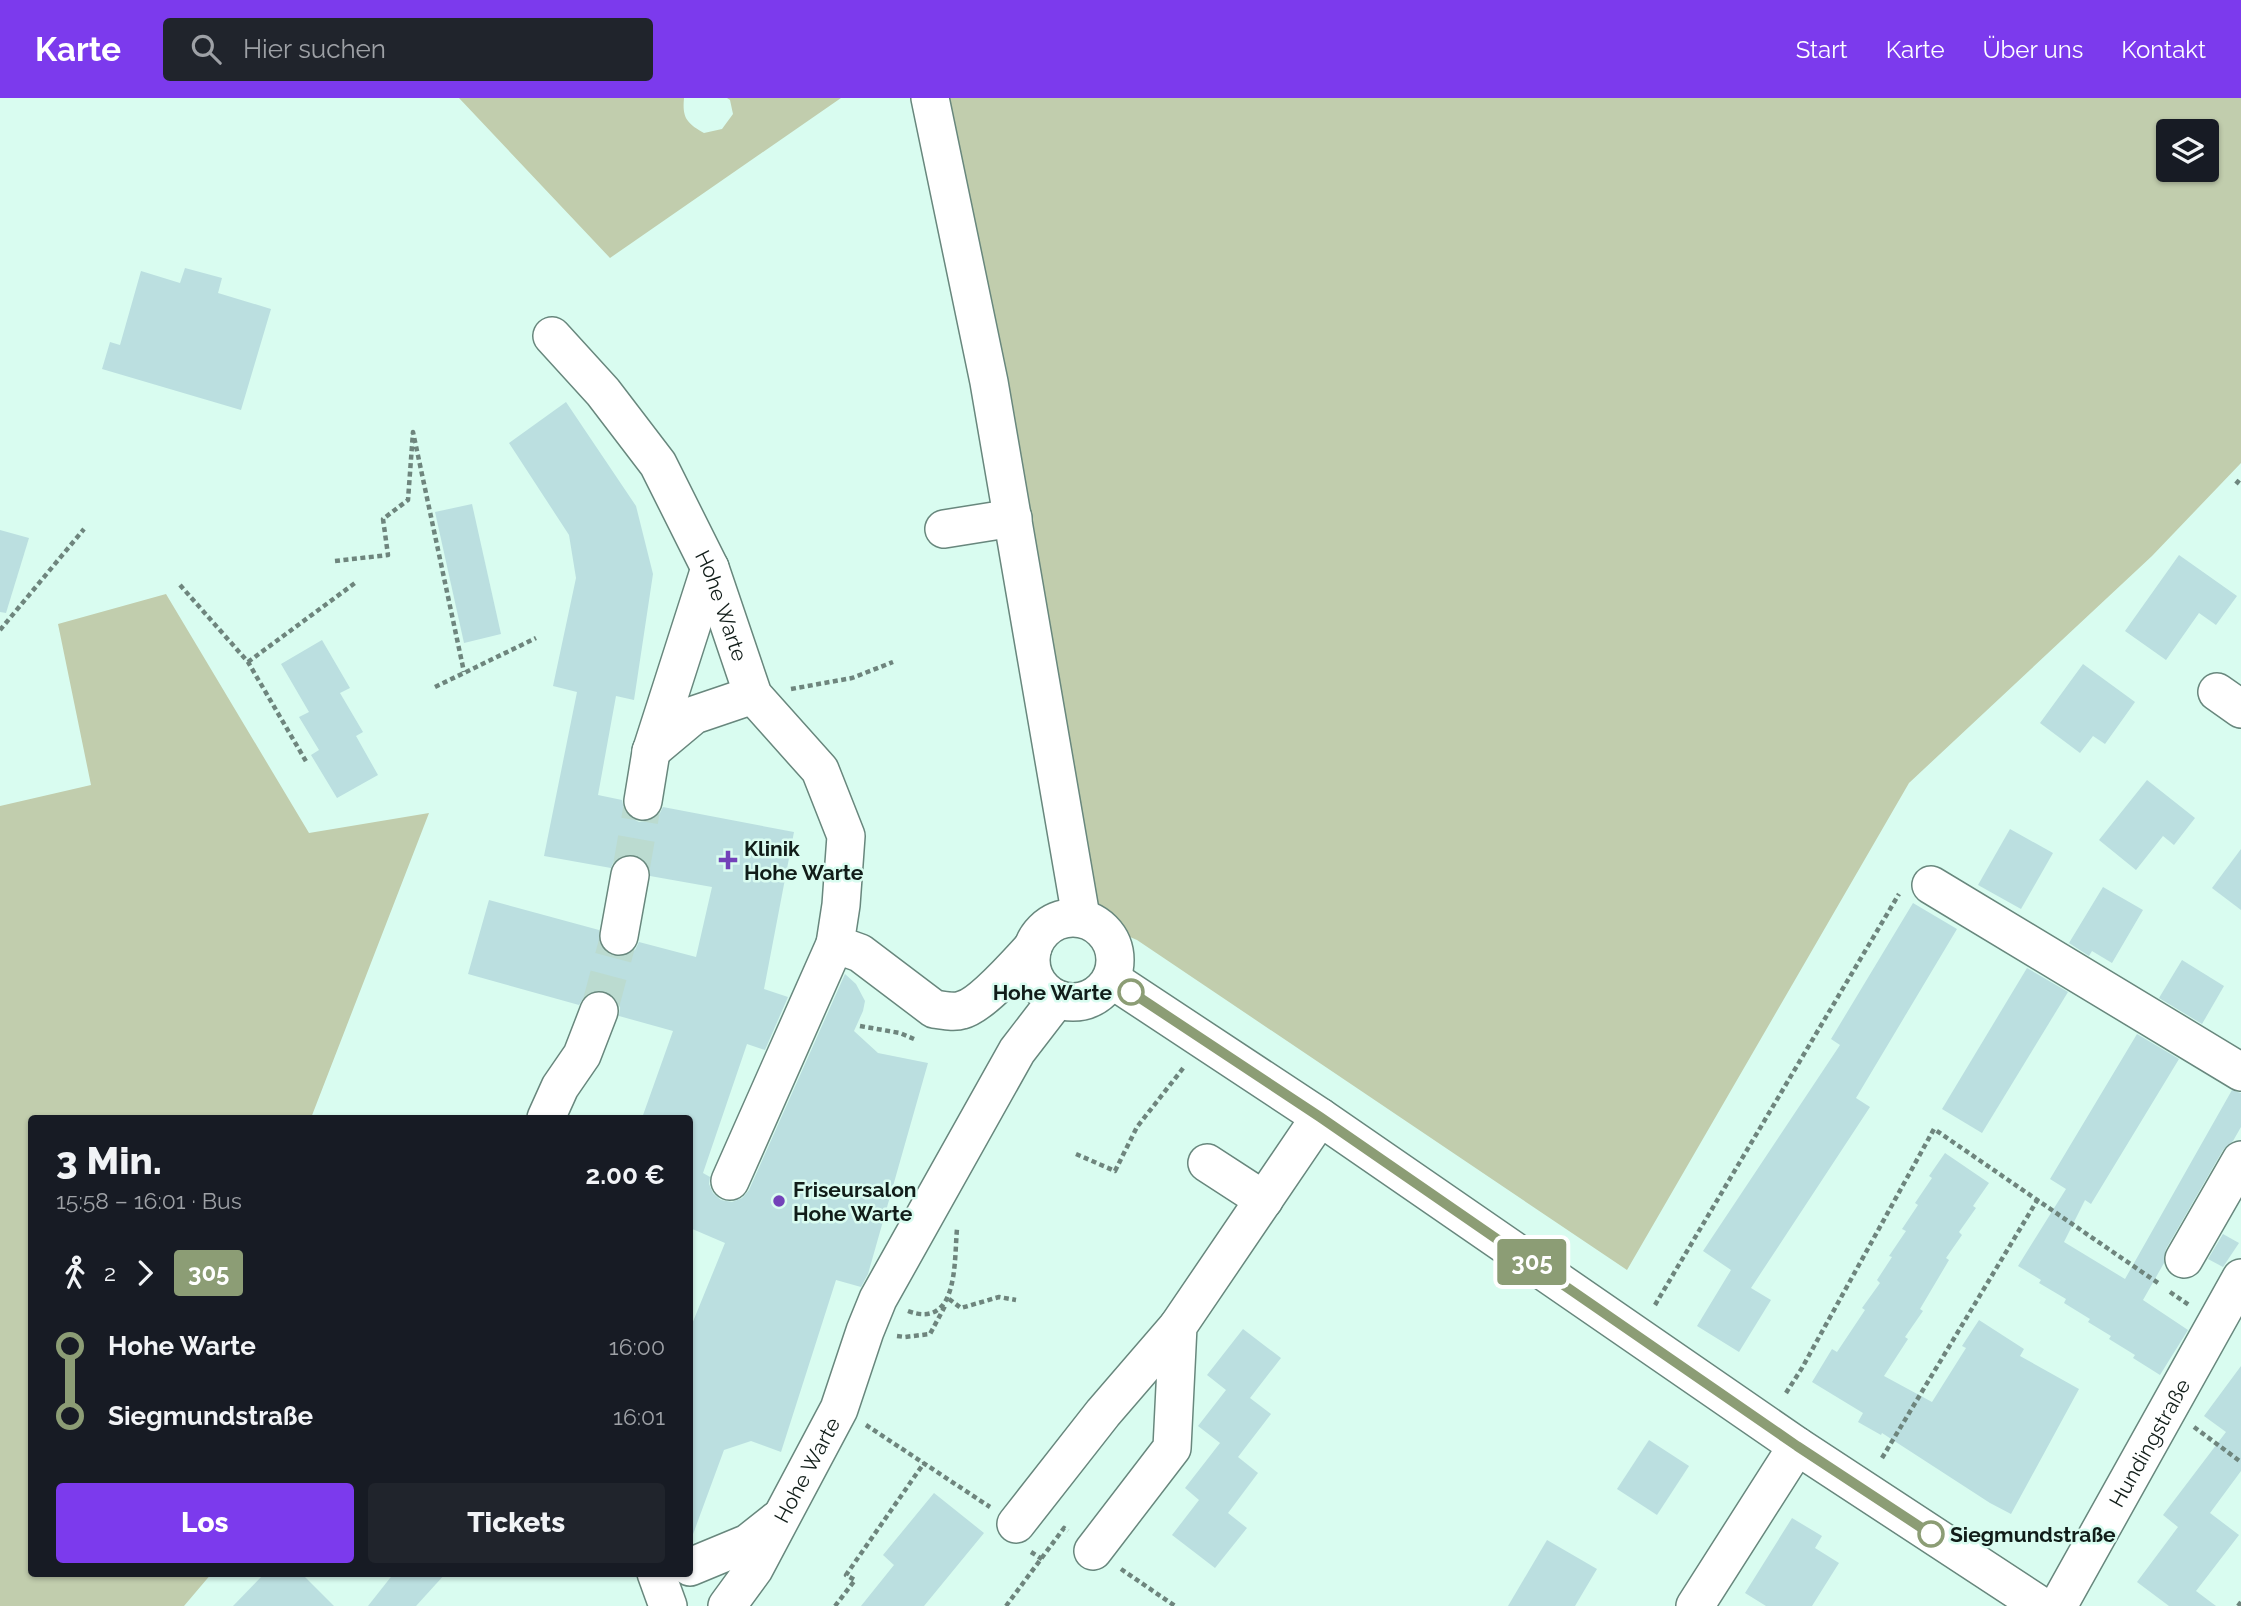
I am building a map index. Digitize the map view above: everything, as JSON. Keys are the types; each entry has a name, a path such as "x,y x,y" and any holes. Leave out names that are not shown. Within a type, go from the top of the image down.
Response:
{"street":[{"path":"930,98 989,382 1081,917"},
{"name":"Hohe Warte","path":"552,336 603,392 658,464 710,568 752,695 820,770 846,836 835,944 730,1181"},
{"path":"944,529 1013,518"},
{"path":"643,801 651,752 710,568"},
{"path":"651,752 694,715 752,695"},
{"path":"619,936 630,875"},
{"path":"1931,885 2241,1072"},
{"path":"1081,917 1100,927 1108,935 1114,946 1116,962 1107,986 1089,1000 1073,1002 1057,999 1044,990 1035,978 1031,960 1033,947 1038,936 1052,923 1081,917"},
{"path":"835,944 860,953 934,1009 948,1011 964,1010 989,992 1033,947"},
{"path":"1111,979 1320,1117 2024,1601"},
{"name":"Hohe Warte","path":"727,1606 754,1569 839,1409 878,1299 1017,1051 1057,999"},
{"path":"547,1115 560,1087 582,1055 599,1011"},
{"path":"1016,1524 1103,1413 1178,1326 1320,1117"},
{"path":"2184,1259 2241,1160"},
{"path":"1207,1163 1264,1200"},
{"name":"Hundingstraße","path":"2058,1606 2241,1278"},
{"path":"1093,1551 1172,1448 1178,1326"},
{"path":"1696,1606 1797,1446"},
{"path":"693,1566 748,1543 780,1518"},
{"path":"657,1577 668,1606"}],"path":[{"path":"335,561 388,555 383,519 408,500 413,432 464,673"},
{"path":"2236,484 2241,478"},
{"path":"0,630 85,529"},
{"path":"248,662 355,583"},
{"path":"180,585 248,662 307,763"},
{"path":"435,687 536,638"},
{"path":"752,695 852,678 893,662"},
{"path":"1655,1305 1911,874 1931,885"},
{"path":"1076,1154 1115,1171 1138,1127 1185,1066"},
{"path":"1786,1393 1934,1129 2216,1323"},
{"path":"1882,1458 2038,1199"},
{"path":"865,1331 905,1337 930,1334 950,1298 961,1308 999,1297 1016,1300"},
{"path":"2168,1408 2241,1462"},
{"path":"839,1409 1016,1524 1009,1534 1042,1559"},
{"path":"835,1606 855,1580 846,1574 924,1463"},
{"path":"2238,1606 2241,1602"}],"green space":[{"path":"459,98 684,98 687,119 704,133 722,129 733,114 730,100 727,98 841,98 610,258"},
{"path":"930,98 2241,98 2241,463 2152,556 1909,783 1627,1270 1137,940 1090,920"},
{"path":"166,594 309,833 429,813 312,1115 28,1115 28,1577 209,1577 184,1606 0,1606 0,806 91,785 58,624"}],"building":[{"path":"185,268 222,278 218,293 271,309 241,410 102,369 110,342 120,345 141,271 180,283"},
{"path":"566,402 636,506 653,574 634,700 616,696 598,795 622,800 629,817 639,822 659,815 663,807 794,832 764,989 788,997 765,1050 747,1044 703,1173 710,1177 709,1184 713,1193 721,1200 732,1202 742,1198 749,1190 845,974 856,984 865,1001 854,1031 878,1053 928,1063 868,1274 861,1287 836,1280 781,1452 751,1441 724,1450 693,1534 693,1322 725,1243 693,1229 693,1115 643,1115 673,1031 619,1016 620,1007 616,998 606,991 595,990 586,994 579,1005 468,974 489,900 599,930 600,944 606,952 615,956 627,955 635,950 639,942 696,957 712,887 650,876 644,859 633,854 614,861 611,868 544,856 577,692 553,686 576,578 569,535 509,443"},
{"path":"472,504 501,634 464,643 435,512"},
{"path":"0,530 29,538 6,613 0,612"},
{"path":"2179,555 2237,596 2216,625 2199,613 2166,660 2125,631"},
{"path":"322,640 350,688 340,693 363,732 356,736 378,775 337,798 311,755 319,750 299,717 309,712 281,664"},
{"path":"2083,664 2135,702 2105,744 2093,736 2080,753 2040,723"},
{"path":"2147,780 2195,818 2174,845 2163,836 2136,870 2099,840"},
{"path":"2010,829 2053,853 2021,909 1978,885"},
{"path":"2241,849 2241,910 2212,888"},
{"path":"2103,887 2143,910 2112,963 2092,951 2089,956 2069,943"},
{"path":"1913,903 1957,929 1856,1098 1870,1107 1751,1288 1771,1300 1739,1352 1697,1326 1731,1270 1703,1251 1840,1045 1831,1039"},
{"path":"2182,960 2224,986 2202,1024 2159,998"},
{"path":"2027,968 2068,992 1982,1133 1942,1109"},
{"path":"2137,1034 2179,1059 2091,1204 2085,1200 2064,1242 2125,1279 2232,1090 2241,1093 2241,1127 2233,1141 2223,1150 2166,1249 2164,1263 2143,1300 2188,1330 2160,1375 2109,1339 2111,1336 2088,1322 2090,1319 2064,1303 2066,1299 2039,1283 2041,1280 2018,1266 2066,1189 2050,1179"},
{"path":"1945,1153 1989,1183 1959,1232 1962,1235 1946,1258 1949,1260 1920,1309 1923,1311 1905,1337 1908,1339 1884,1376 1932,1402 1966,1348 1962,1346 1979,1320 2024,1349 2020,1356 2079,1389 2011,1514 1882,1433 1881,1435 1858,1422 1863,1413 1812,1382 1832,1349 1837,1352 1865,1310 1862,1308 1880,1283 1877,1280 1892,1257 1889,1256 1906,1231 1902,1229 1918,1205 1915,1203"},
{"path":"2223,1234 2239,1243 2223,1267 2208,1259"},
{"path":"1243,1329 1281,1358 1250,1398 1271,1414 1238,1457 1258,1473 1228,1513 1247,1528 1215,1568 1172,1535 1199,1500 1185,1488 1220,1443 1198,1426 1226,1390 1207,1375"},
{"path":"2241,1366 2241,1471 2210,1513 2239,1535 2196,1591 2216,1606 2169,1606 2137,1582 2178,1527 2163,1515 2226,1432 2204,1416"},
{"path":"1649,1440 1689,1466 1657,1515 1617,1489"},
{"path":"934,1493 984,1533 924,1606 861,1606 894,1565 883,1555"},
{"path":"1792,1518 1822,1536 1815,1548 1839,1563 1812,1606 1766,1606 1745,1593"},
{"path":"1547,1540 1597,1569 1575,1606 1508,1606"},
{"path":"261,1577 305,1577 334,1606 233,1606"},
{"path":"391,1577 442,1577 416,1606 368,1606"}],"tunnel":[{"path":"630,875 643,801"},
{"path":"599,1011 619,936"}],"bus line":[{"name":"305","path":"1131,992 1320,1117 1797,1446 1931,1534"}],"place":[{"name":"Klinik Hohe Warte","path":"728,860"},
{"name":"Hohe Warte","path":"1131,992"},
{"name":"Friseursalon Hohe Warte","path":"779,1201"},
{"name":"Siegmundstraße","path":"1931,1534"}]}
